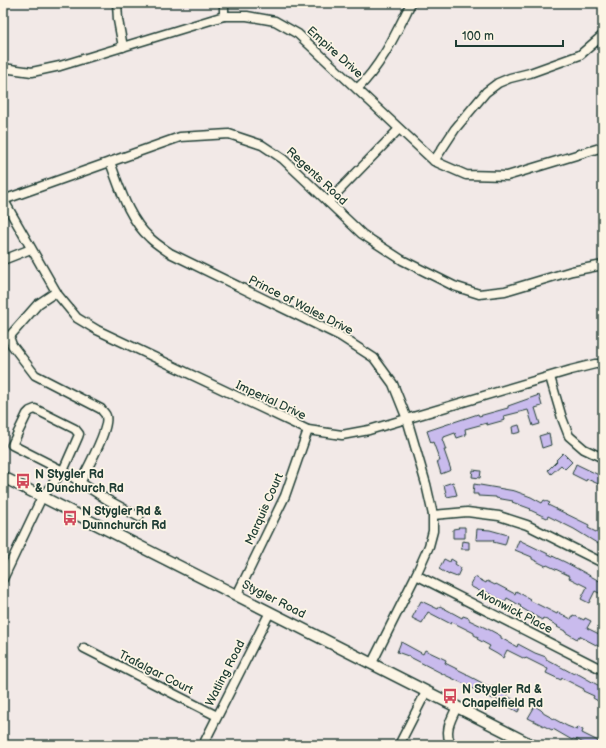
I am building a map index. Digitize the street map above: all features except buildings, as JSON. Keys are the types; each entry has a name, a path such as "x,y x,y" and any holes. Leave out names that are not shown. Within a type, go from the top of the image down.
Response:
{"main road":[{"name":"Stygler Road","path":"3,478 372,663 531,745"}],"street":[{"path":"118,3 118,20 123,47"},
{"path":"224,3 224,16"},
{"path":"357,89 368,79 386,52 411,3"},
{"name":"Empire Drive","path":"3,68 32,72 60,66 224,16 247,16 275,22 298,34 434,161 466,175 507,176 603,147"},
{"path":"434,161 456,129 486,92 498,83 580,55 603,35"},
{"path":"328,202 399,129"},
{"name":"Regents Road","path":"3,199 180,137 229,134 262,145 282,159 362,234 402,260 454,286 479,294 505,291 572,271 603,265"},
{"name":"Prince of Wales Drive","path":"110,162 132,217 150,238 170,253 340,336 374,358 393,384 406,418 426,484 433,515 433,531 416,575 372,663"},
{"name":"Imperial Drive","path":"3,199 56,292 77,318 97,330 308,430 342,435 368,430 550,376 594,364 603,364"},
{"path":"3,260 31,249"},
{"path":"56,292 38,304 9,337 12,345 35,375 101,409 106,416 107,425 102,438 80,483"},
{"path":"550,376 562,418 570,436 584,449 603,458"},
{"path":"3,579 42,497 63,471 78,437 78,432 76,429 35,409 30,411 27,414 12,445 63,471 106,499 139,517"},
{"name":"Marquis Court","path":"237,595 285,496 308,430"},
{"path":"433,515 467,512 499,516 527,525 603,563"},
{"name":"Avonwick Place","path":"416,575 603,670"},
{"name":"Watling Road","path":"203,745 270,612"},
{"name":"Trafalgar Court","path":"84,648 217,716"},
{"path":"400,745 426,692"},
{"path":"452,745 448,736 448,730 451,719 457,707"}],"place":[{"name":"N Stygler Rd & Dunchurch Rd","path":"23,481"},
{"name":"N Stygler Rd & Dunnchurch Rd","path":"70,518"},
{"name":"N Stygler Rd & Chapelfield Rd","path":"450,696"}]}
